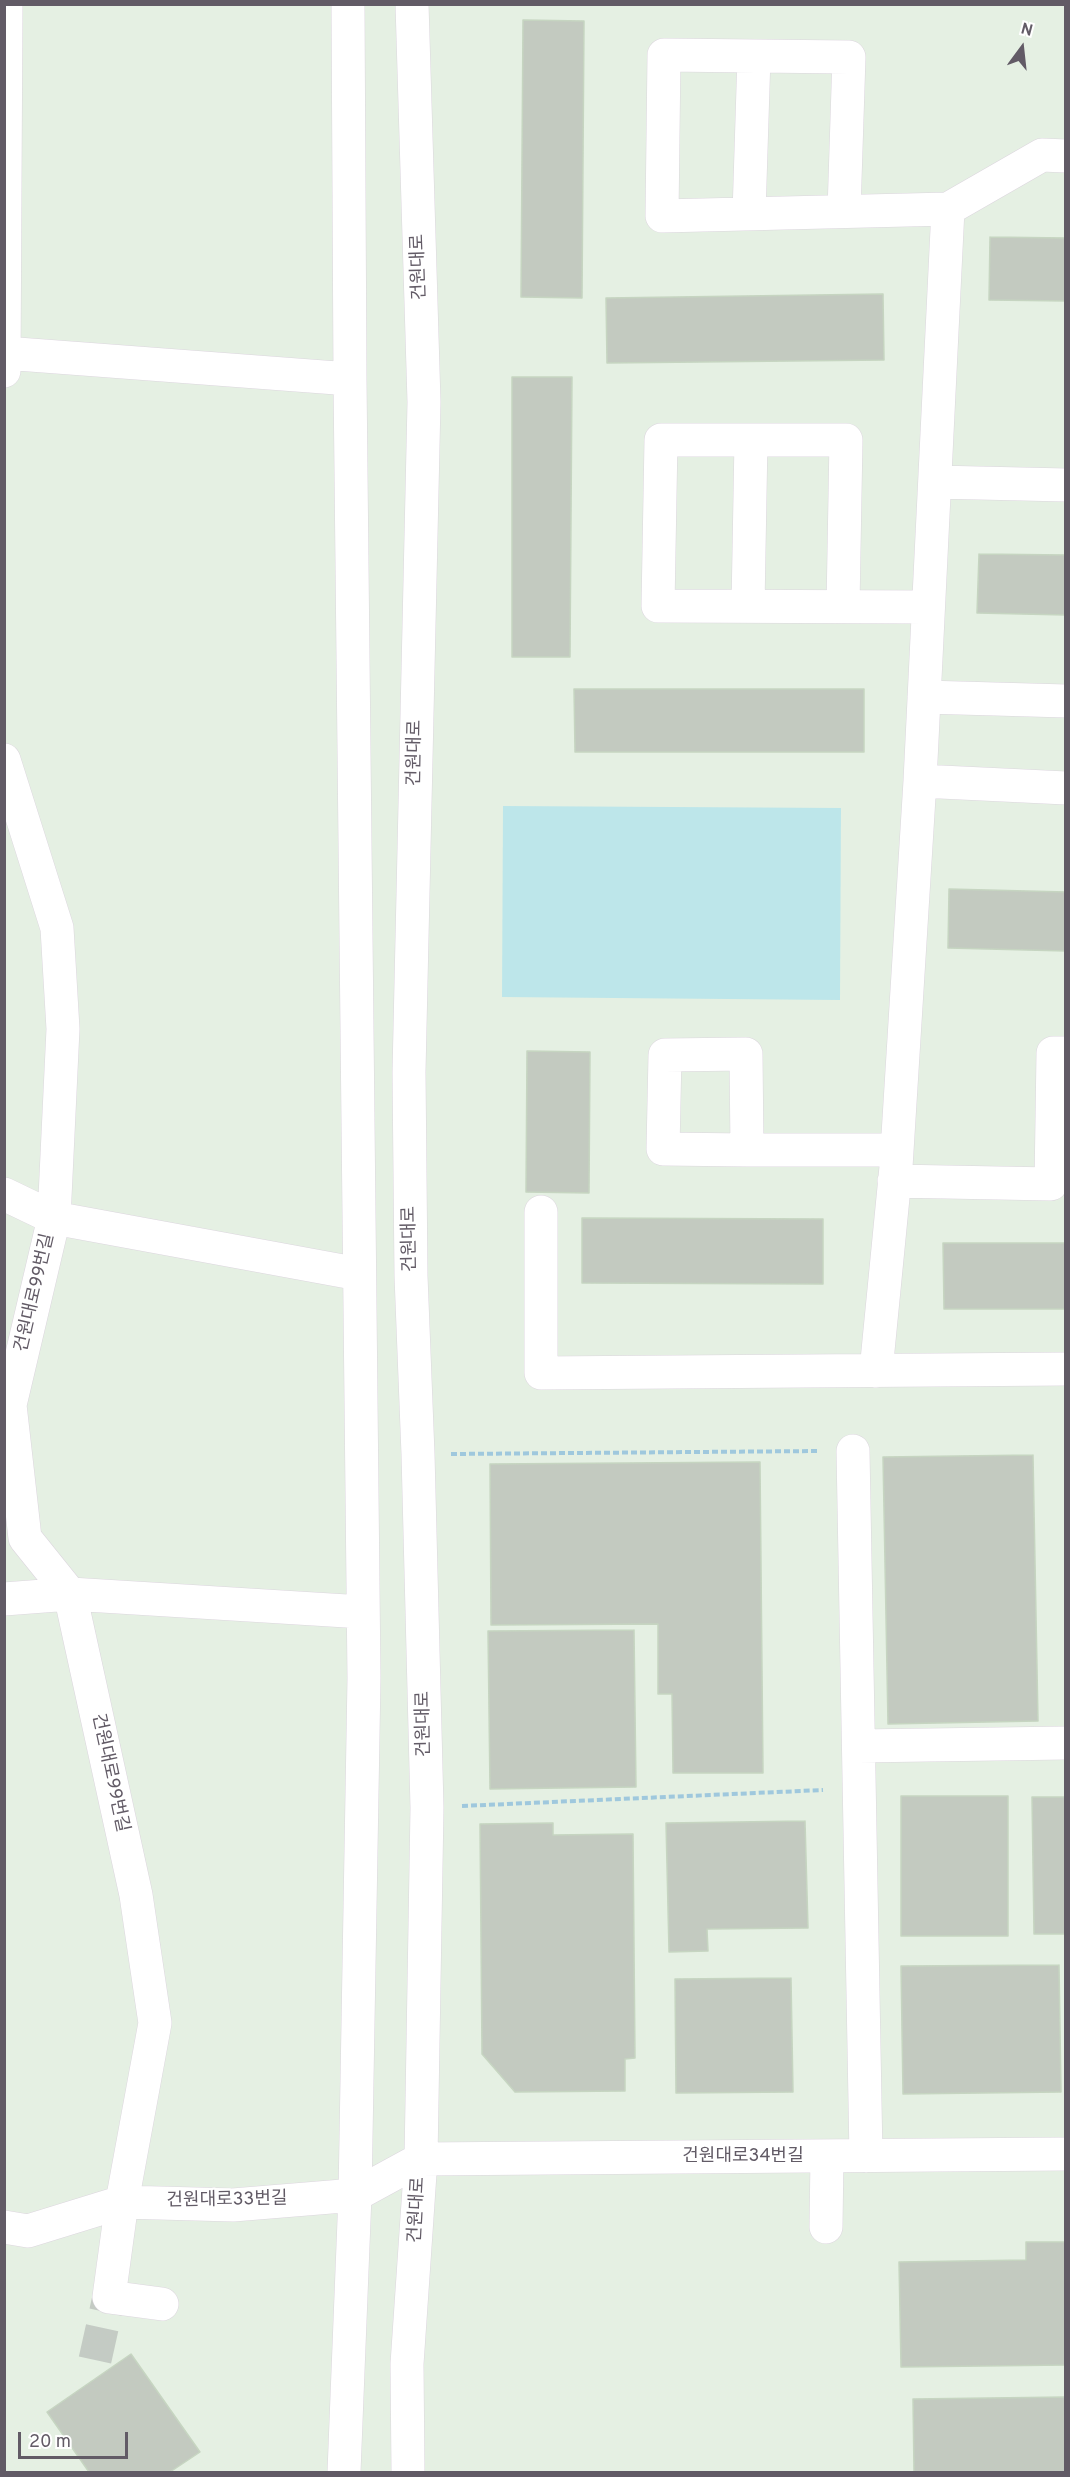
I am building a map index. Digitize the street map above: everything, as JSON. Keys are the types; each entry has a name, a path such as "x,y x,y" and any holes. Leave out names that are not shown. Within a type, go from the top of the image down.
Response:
{"street":[{"path":"4,372 6,4"},
{"path":"344,2472 355,2195 363,1612 348,4"},
{"name":"건원대로","path":"408,2472 407,2364 421,2159 427,1808 411,1276 409,1071 424,402 412,4"},
{"path":"844,211 849,57 664,55 662,216 948,209 1042,155 1065,156"},
{"path":"749,214 754,56"},
{"path":"876,1371 895,1166 920,781 948,209"},
{"path":"5,353 350,379"},
{"path":"843,606 846,440 661,440 658,606 928,607"},
{"path":"748,606 751,440"},
{"path":"935,482 1065,485"},
{"path":"924,697 1065,701"},
{"name":"건원대로99번길","path":"4,760 57,928 63,1029 54,1218 10,1405 25,1538 70,1594 136,1895 155,2023 122,2202 109,2296 162,2304"},
{"path":"920,781 1065,788"},
{"path":"747,1150 1052,1184 1059,1160 1053,1053 1065,1053"},
{"path":"4,1194 54,1218 359,1274"},
{"path":"541,1212 541,1373 1065,1370"},
{"path":"853,1451 866,2156"},
{"path":"4,1599 70,1594 363,1612"},
{"path":"859,1746 1065,1743"},
{"name":"건원대로34번길","path":"421,2159 1065,2154"},
{"path":"826,2227 827,2156"},
{"name":"건원대로33번길","path":"16,2229 122,2202 233,2205 355,2195 421,2159"}],"path":[{"path":"418,1454 853,1451"},
{"path":"427,1808 860,1788"}],"shaded area":[{"path":"503,806 841,808 840,1000 502,997"}],"building":[{"path":"523,20 584,21 582,298 521,297"},
{"path":"990,237 1066,238 1066,301 989,300"},
{"path":"883,294 884,360 607,363 606,298"},
{"path":"512,377 572,377 570,657 512,657"},
{"path":"979,554 1066,555 1066,615 977,613"},
{"path":"574,689 864,689 864,752 575,752"},
{"path":"949,889 1066,892 1066,951 948,948"},
{"path":"527,1051 590,1052 589,1193 526,1192"},
{"path":"582,1218 823,1219 823,1284 582,1283"},
{"path":"943,1243 1066,1243 1066,1309 944,1309"},
{"path":"1033,1455 1038,1721 888,1724 883,1457"},
{"path":"760,1462 763,1773 673,1773 672,1694 658,1694 658,1624 491,1625 490,1464"},
{"path":"634,1630 636,1787 490,1789 488,1631"},
{"path":"901,1796 1008,1796 1008,1936 901,1936"},
{"path":"1032,1797 1066,1797 1066,1934 1034,1934"},
{"path":"805,1821 808,1928 707,1929 708,1951 669,1952 666,1823"},
{"path":"553,1823 553,1835 633,1834 635,2058 625,2059 625,2091 515,2092 482,2054 480,1824"},
{"path":"1059,1965 1061,2092 903,2094 901,1966"},
{"path":"791,1978 793,2092 676,2093 675,1979"},
{"path":"1026,2242 1066,2242 1066,2365 901,2367 899,2262 1026,2260"},
{"path":"131,2354 200,2452 170,2472 89,2472 47,2412"},
{"path":"1066,2397 1066,2472 914,2472 913,2399"}],"tunnel":[{"path":"95,2360 109,2297"}]}
